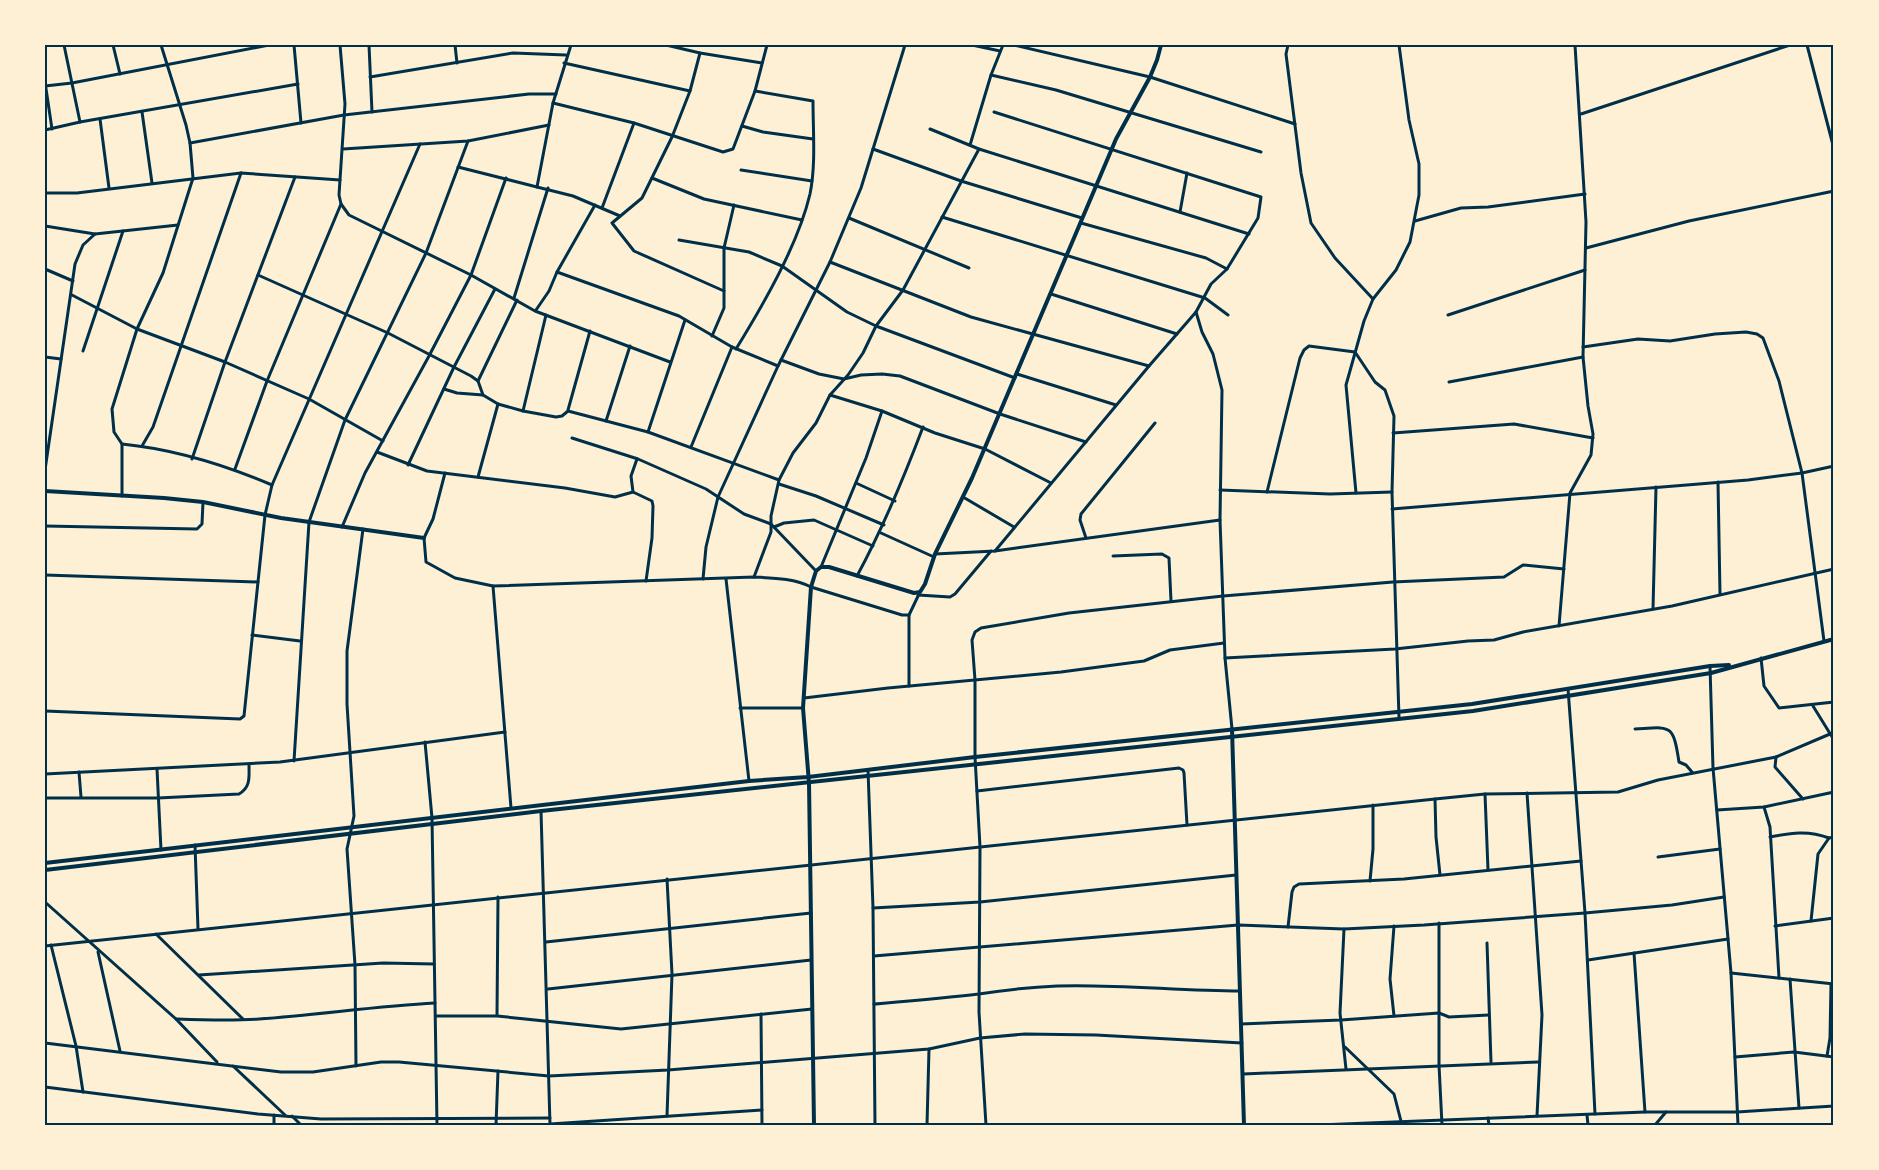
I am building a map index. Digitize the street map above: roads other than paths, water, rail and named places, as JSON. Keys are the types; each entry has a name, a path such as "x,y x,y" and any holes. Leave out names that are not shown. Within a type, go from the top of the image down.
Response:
{"main road":[{"path":"814,1125 809,783 803,708 811,587 816,571 821,567 829,567 914,593 919,593 925,584 934,555 985,449 1112,149 1150,77 1158,60 1161,45"},
{"path":"45,491 203,502 265,515 424,538"},
{"path":"45,870 542,811 1473,711 1711,673 1834,639"},
{"path":"45,863 749,781 808,777 1472,704 1710,666 1736,665"},
{"path":"1232,729 1244,1125"}],"street":[{"path":"64,45 80,122"},
{"path":"113,45 120,74"},
{"path":"122,496 122,444 114,432 112,409 137,329 163,273 193,178 190,143 161,45"},
{"path":"51,129 45,85 72,83 269,45"},
{"path":"294,45 301,123"},
{"path":"340,45 344,115 339,195 341,204 349,215 471,275 536,311 670,362"},
{"path":"369,45 372,112"},
{"path":"455,45 457,63"},
{"path":"537,186 553,103 566,55 571,45"},
{"path":"666,45 762,63"},
{"path":"553,103 634,123 723,152 734,149 755,91 767,45"},
{"path":"703,579 706,547 718,496 849,218 861,188 905,45"},
{"path":"972,45 1000,51"},
{"path":"970,145 991,75 1003,45"},
{"path":"1014,45 1150,77 1295,124"},
{"path":"1288,45 1286,54 1301,173 1311,223 1335,258 1373,299"},
{"path":"1356,494 1346,385 1373,299 1396,270 1410,242 1419,195 1419,164 1409,120 1399,45"},
{"path":"1559,626 1570,493 1591,455 1593,438 1583,357 1585,194 1575,45"},
{"path":"1581,114 1790,45"},
{"path":"1807,45 1834,149"},
{"path":"370,77 513,53 566,55"},
{"path":"699,53 690,91 672,137 642,198 612,224 634,251 724,291"},
{"path":"564,63 690,91"},
{"path":"991,75 1056,90 1261,152"},
{"path":"45,130 298,84"},
{"path":"736,349 761,308 782,266 802,220 812,181 813,101 755,91"},
{"path":"190,143 344,115 529,94 556,94"},
{"path":"142,112 152,183"},
{"path":"909,686 909,615 919,593 950,597 956,594 1196,312 1211,284 1227,269 1258,218 1261,197 994,112"},
{"path":"100,119 109,189"},
{"path":"602,208 634,123"},
{"path":"342,149 468,141 549,125"},
{"path":"742,126 763,132 813,139"},
{"path":"930,129 979,149 1097,184 1248,234"},
{"path":"294,760 309,522 345,420 426,253 468,141"},
{"path":"45,711 240,718 244,716 265,515 272,485 420,144"},
{"path":"873,149 961,181 1083,218"},
{"path":"754,577 771,532 779,482 793,453 816,423 830,395 863,352 876,326 903,290 979,149"},
{"path":"458,167 548,188 620,216"},
{"path":"741,170 812,181"},
{"path":"45,193 77,193 241,173 340,180"},
{"path":"142,446 153,427 241,173"},
{"path":"1180,212 1187,173"},
{"path":"192,459 225,362 295,177"},
{"path":"652,177 704,199 802,220"},
{"path":"342,527 365,473 471,275 506,178"},
{"path":"478,381 515,300 548,188"},
{"path":"1586,248 1689,221 1834,190"},
{"path":"1415,221 1461,208 1488,207 1585,194"},
{"path":"235,469 267,381 341,204"},
{"path":"536,311 595,205"},
{"path":"711,336 724,308 724,248 734,205"},
{"path":"942,216 1205,298 1228,315"},
{"path":"849,218 969,268"},
{"path":"1080,224 1206,258 1227,269"},
{"path":"45,226 94,234 178,225"},
{"path":"83,351 99,309 123,231"},
{"path":"45,470 75,264 82,245 94,234"},
{"path":"679,240 749,252 782,266 847,312 876,326 1016,376 1116,405"},
{"path":"830,262 971,317 1149,366"},
{"path":"45,269 73,281"},
{"path":"1448,315 1585,270"},
{"path":"557,272 685,320 732,348 778,366"},
{"path":"258,275 388,333 454,367 478,381 483,395"},
{"path":"408,465 454,367 496,289"},
{"path":"1051,294 1177,334"},
{"path":"72,295 137,329 225,362 309,399 383,441"},
{"path":"1196,312 1202,332 1213,354 1222,390 1220,520 1224,643 1232,729"},
{"path":"523,411 546,315"},
{"path":"648,432 685,320"},
{"path":"444,389 457,393 483,395 498,404 523,411 562,416 568,411 590,331"},
{"path":"1583,347 1638,339 1670,341 1746,332 1763,338 1770,354 1802,473 1825,642"},
{"path":"606,421 630,346"},
{"path":"1267,492 1300,358 1304,350 1309,346 1355,352 1375,382 1385,390 1394,416 1392,508 1399,718"},
{"path":"691,447 732,348"},
{"path":"45,357 62,360"},
{"path":"1449,382 1583,357"},
{"path":"781,360 819,374 844,379 861,375 900,376 1000,414 1086,442"},
{"path":"830,395 882,411 985,449 1051,483"},
{"path":"478,477 498,404"},
{"path":"568,411 648,432 691,447 884,525"},
{"path":"821,567 856,483 882,411"},
{"path":"1086,538 1080,520 1081,514 1155,423"},
{"path":"1394,433 1515,424 1593,438"},
{"path":"857,576 895,501 923,427"},
{"path":"572,438 638,459 718,496 744,514 772,526 816,571"},
{"path":"122,444 142,446 235,469 272,485"},
{"path":"377,452 426,471 565,488 615,497 633,492 652,501 652,538 646,581"},
{"path":"633,492 631,476 638,459"},
{"path":"1392,508 1718,482 1802,473 1834,466"},
{"path":"445,473 433,519 424,538 426,562 455,578 493,586 778,578 803,583 902,615 909,615"},
{"path":"1718,482 1720,595"},
{"path":"856,483 895,501"},
{"path":"1653,609 1656,487"},
{"path":"1220,490 1356,494 1392,492"},
{"path":"963,497 1014,528"},
{"path":"45,526 196,528 202,524 203,502"},
{"path":"772,526 814,520 873,546"},
{"path":"880,533 934,555 993,551 1220,520"},
{"path":"356,1066 357,1010 347,849 354,816 346,704 347,651 363,530"},
{"path":"1113,556 1162,554 1167,556 1169,558 1171,602"},
{"path":"986,1125 979,994 980,847 972,640 975,632 981,628 1069,613 1223,596 1394,582 1504,577 1523,566 1564,569"},
{"path":"1225,658 1395,649 1494,640 1524,632 1653,609 1834,569"},
{"path":"45,575 258,582"},
{"path":"726,579 749,781"},
{"path":"493,586 511,808"},
{"path":"252,635 300,641"},
{"path":"804,698 1061,672 1144,661 1170,650 1224,643"},
{"path":"1761,658 1764,686 1779,708 1834,702"},
{"path":"1710,666 1713,768 1731,973 1738,1125"},
{"path":"1568,689 1586,913 1595,1114"},
{"path":"1813,706 1834,740"},
{"path":"740,708 803,708"},
{"path":"1635,729 1665,728 1671,731 1676,742 1679,762 1686,765 1692,772"},
{"path":"45,774 157,770 294,760 504,732"},
{"path":"45,946 1485,794 1618,792 1692,772 1776,757 1830,734"},
{"path":"425,742 432,818 437,1125"},
{"path":"1776,757 1776,767 1803,799"},
{"path":"45,798 158,798 239,794 246,790 249,783 249,764"},
{"path":"977,791 1179,768 1184,773 1187,825"},
{"path":"157,770 161,850"},
{"path":"868,770 874,956 875,1125"},
{"path":"80,772 81,798"},
{"path":"1717,810 1764,807 1834,792"},
{"path":"1527,793 1542,1015 1537,1116"},
{"path":"1485,794 1488,870"},
{"path":"1435,799 1440,875"},
{"path":"1370,881 1373,805"},
{"path":"1764,807 1770,826 1779,978"},
{"path":"542,811 550,1124 762,1110"},
{"path":"1770,837 1798,832 1816,833 1828,838 1834,837"},
{"path":"1812,921 1818,854 1828,838"},
{"path":"195,846 198,929"},
{"path":"1658,857 1720,849"},
{"path":"1288,927 1294,887 1299,884 1370,881 1581,861"},
{"path":"873,908 980,902 1236,875"},
{"path":"667,879 672,974 667,1116"},
{"path":"497,1016 498,897"},
{"path":"874,956 1238,925 1344,929 1586,913 1672,905 1724,897"},
{"path":"45,902 176,1019 218,1063"},
{"path":"546,942 810,913"},
{"path":"1775,926 1834,918"},
{"path":"1439,923 1439,1065 1442,1123"},
{"path":"1394,926 1390,979 1394,1016"},
{"path":"1344,929 1341,1020 1347,1069"},
{"path":"156,934 244,1019"},
{"path":"1588,960 1728,939"},
{"path":"1487,943 1491,1062"},
{"path":"51,945 76,1046 83,1092"},
{"path":"98,950 120,1051"},
{"path":"1635,953 1645,1112"},
{"path":"547,989 811,960"},
{"path":"199,975 383,963 434,964"},
{"path":"1731,973 1832,984 1827,1056"},
{"path":"1790,979 1799,1108"},
{"path":"874,1004 1018,988 1058,986 1151,986 1188,991 1240,991"},
{"path":"176,1019 244,1019 357,1010 383,1005 435,1003"},
{"path":"436,1016 497,1016 621,1029 812,1009"},
{"path":"1241,1024 1341,1020 1439,1012 1449,1017 1489,1015"},
{"path":"761,1014 762,1125"},
{"path":"45,1043 231,1064 281,1072 313,1072 390,1062 549,1076 668,1070 928,1049 980,1038 1025,1034 1072,1034 1242,1043"},
{"path":"1344,1046 1394,1095 1402,1124"},
{"path":"927,1125 928,1049"},
{"path":"1735,1058 1794,1052 1834,1057"},
{"path":"1243,1074 1491,1062 1539,1062"},
{"path":"231,1064 286,1116"},
{"path":"496,1125 498,1071"},
{"path":"45,1087 321,1119 550,1118"},
{"path":"1318,1125 1442,1123 1488,1118 1645,1112 1737,1112 1834,1106"},
{"path":"1655,1125 1666,1112"},
{"path":"1587,1114 1588,1125"},
{"path":"274,1115 274,1125"},
{"path":"292,1116 301,1125"},
{"path":"1488,1118 1489,1125"}]}
